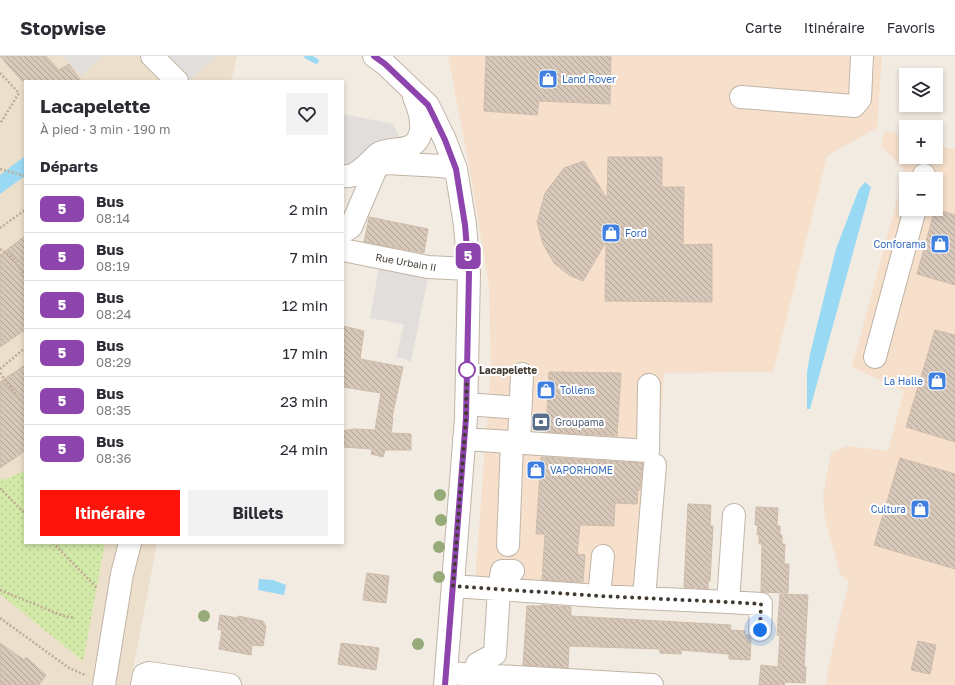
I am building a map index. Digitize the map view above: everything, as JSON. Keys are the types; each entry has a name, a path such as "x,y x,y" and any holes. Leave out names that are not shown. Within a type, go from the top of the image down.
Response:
{"street":[{"path":"152,56 176,80"},
{"path":"374,56 385,64 428,105"},
{"path":"396,56 407,68 428,105 445,140 456,169 465,225 469,269 466,404 445,679 475,675 652,685"},
{"path":"742,97 854,106 860,99 862,56"},
{"path":"344,176 348,177 358,173 383,158 411,146 422,130 419,110 412,91"},
{"path":"383,158 456,169"},
{"path":"344,229 346,230 351,227 377,166 383,158"},
{"path":"875,357 913,216"},
{"name":"Rue Urbain II","path":"344,250 428,267 469,269"},
{"path":"508,545 522,374"},
{"path":"464,438 516,443 648,451 649,385"},
{"path":"466,404 520,408"},
{"path":"644,598 655,465"},
{"path":"728,602 734,515"},
{"path":"104,683 122,574 130,544"},
{"path":"599,596 602,556"},
{"path":"475,675 477,664 495,654 499,588 502,571 513,571"},
{"path":"453,586 599,596 761,604 760,630"},
{"path":"142,685 144,675 149,673 230,685"}],"path":[{"path":"0,73 19,93 0,124"},
{"path":"0,169 24,176"},
{"path":"0,228 24,211"},
{"path":"0,249 12,257 24,275"},
{"path":"0,369 24,349"},
{"path":"0,373 20,400"},
{"path":"0,488 24,513"},
{"path":"54,544 97,588"},
{"path":"0,590 74,618"},
{"path":"0,618 69,668 104,683"}],"shaded area":[{"path":"0,56 237,56 231,80 24,80 24,544 157,544 130,685 0,685"},
{"path":"63,56 103,56 81,76"},
{"path":"144,56 217,56 190,80 166,80"},
{"path":"448,56 882,56 877,128 827,156 773,372 664,373 649,588 475,582 491,369 489,286 469,165"},
{"path":"344,114 393,124 414,168 344,167"},
{"path":"885,131 899,134 899,164 881,146"},
{"path":"943,147 955,150 955,685 826,685 828,669 849,582 840,574 825,519 823,495 831,453 847,446 888,451 904,391 852,367 899,192 899,216 943,216 943,172 904,172 905,170 899,164 943,164"},
{"path":"379,267 428,277 411,362 403,358 396,358 404,324 370,318"}],"green space":[{"path":"24,471 24,544 105,544 83,661 0,594 0,478 4,480"}],"water":[{"path":"24,157 24,177 0,194 0,175"},
{"path":"865,182 871,187 810,409 807,409 807,372 810,354 836,249 859,189"},
{"path":"259,579 273,580 286,585 284,595 258,590"}],"building":[{"path":"0,56 46,56 59,70 69,64 80,80 24,80 22,81"},
{"name":"Land Rover","path":"486,56 611,56 610,104 539,101 537,115 484,111"},
{"name":"Ford","path":"608,157 662,157 662,187 684,187 683,245 712,244 712,302 605,301 606,242 583,281 569,275 554,263 543,244 537,222 545,193 564,168 584,161 607,199"},
{"name":"Conforama","path":"943,211 955,215 955,285 917,274 933,216 943,216"},
{"path":"369,217 428,229 424,253 364,242"},
{"path":"24,237 24,331 0,347 0,255"},
{"path":"344,326 364,331 360,359 403,367 392,417 391,433 411,434 411,450 385,450 383,457 371,454 372,449 344,447 344,431 353,429 375,430 381,393 344,387"},
{"name":"La Halle","path":"935,330 955,335 955,442 906,427"},
{"path":"24,366 24,452 0,468 0,382"},
{"path":"549,372 621,373 617,436 546,432"},
{"path":"541,457 643,463 637,504 615,503 614,526 580,525 577,554 585,555 583,582 542,580 545,534 536,534"},
{"name":"Cultura","path":"900,458 955,474 955,569 874,545"},
{"path":"688,504 711,505 710,526 713,526 710,581 708,581 708,589 684,587"},
{"path":"756,507 778,508 777,526 780,526 782,544 785,544 784,564 789,564 788,593 761,592 762,544 759,544 759,534 757,535 758,525 755,525"},
{"path":"367,573 389,576 386,603 363,600"},
{"path":"780,594 808,595 804,667 806,667 805,683 785,682 784,685 759,685 761,665 778,667 780,636 777,635"},
{"path":"541,605 571,607 571,616 731,625 730,630 745,631 745,635 749,635 751,638 750,660 729,659 729,654 681,650 681,654 660,653 660,649 569,646 568,668 523,665 527,606"},
{"path":"220,615 238,618 238,616 263,621 266,627 263,646 252,645 251,655 219,649 222,630 218,629"},
{"path":"918,641 936,645 930,674 911,670"},
{"path":"0,643 24,660 26,657 46,675 39,685 0,685"},
{"path":"341,643 379,648 376,670 338,664"}],"waterway":[{"path":"307,56 316,61"}],"bus line":[{"name":"5","path":"374,56 385,64 428,105 445,140 456,169 465,225 469,273 466,418 445,685"}],"place":[{"name":"Land Rover","path":"548,79"},
{"name":"Ford","path":"611,233"},
{"name":"Conforama","path":"940,244"},
{"name":"Lacapelette","path":"467,370"},
{"name":"La Halle","path":"937,381"},
{"name":"Tollens","path":"546,390"},
{"name":"Groupama","path":"541,422"},
{"name":"VAPORHOME","path":"536,470"},
{"name":"Cultura","path":"920,509"}],"route":[{"path":"467,370 466,418 453,586 599,596 761,604 760,630"}]}
